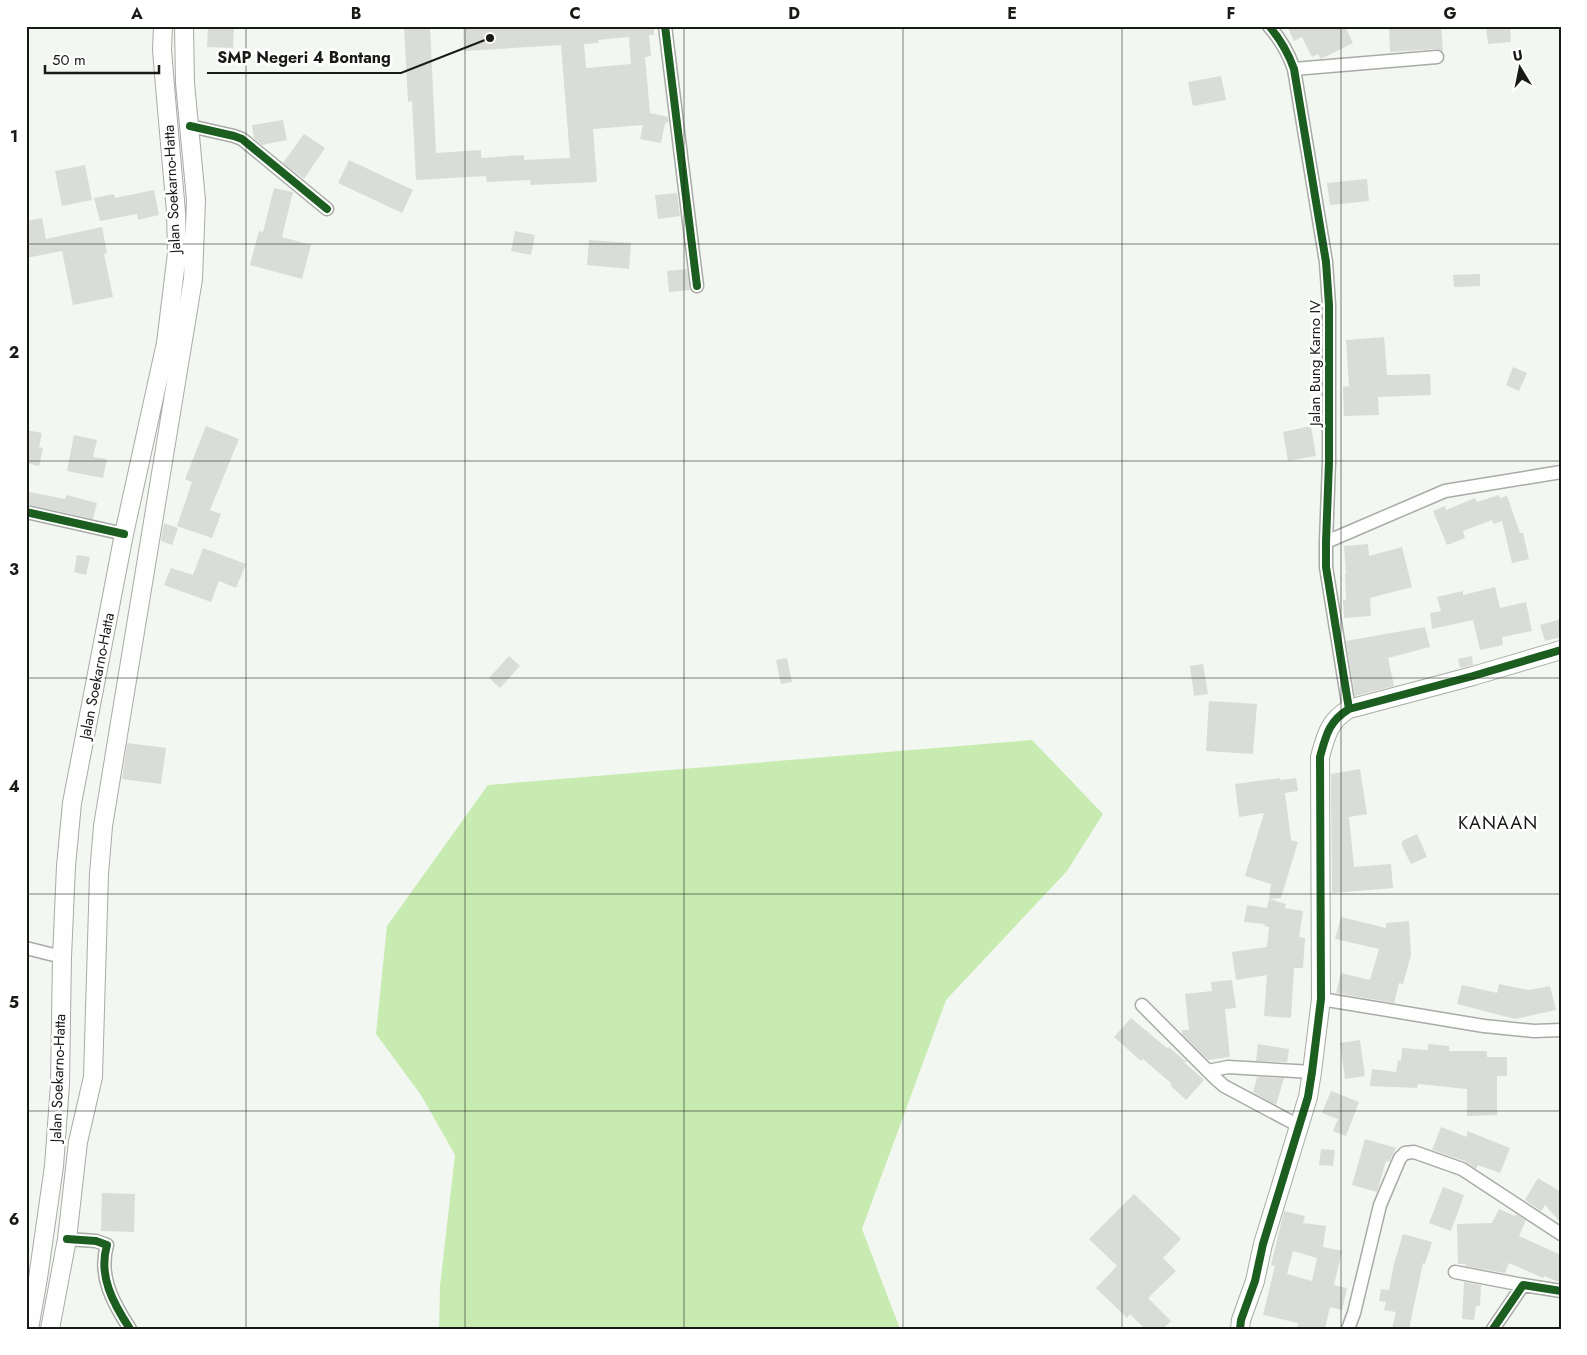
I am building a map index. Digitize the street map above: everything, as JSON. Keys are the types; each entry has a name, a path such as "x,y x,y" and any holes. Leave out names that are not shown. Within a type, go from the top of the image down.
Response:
{"main road":[{"name":"Jalan Soekarno-Hatta","path":"50,1329 67,1239 78,1142 93,1077 99,874 103,826 182,351 176,212 162,50 163,26"},
{"name":"Jalan Soekarno-Hatta","path":"28,1329 38,1278 54,1166 60,1084 66,866 72,803 124,534 166,343 193,279 196,200 185,83 184,26"},
{"path":"1240,1329 1241,1320 1255,1282 1263,1244 1308,1098 1312,1072 1321,999 1320,757 1331,725 1339,715 1349,709 1483,674 1561,650"}],"street":[{"path":"665,26 697,286"},
{"name":"Jalan Bung Karno IV","path":"1269,26 1280,39 1294,69 1326,262 1330,304 1329,462 1326,542 1329,589 1349,709"},
{"path":"1294,69 1437,57"},
{"path":"190,126 234,136 242,140 327,209"},
{"path":"1326,542 1445,491 1561,472"},
{"path":"26,512 124,534"},
{"path":"26,948 62,957"},
{"path":"1321,999 1484,1026 1534,1031 1561,1030"},
{"path":"1142,1006 1224,1086 1299,1126"},
{"path":"1208,1071 1228,1067 1312,1072"},
{"path":"1348,1329 1354,1313 1380,1205 1400,1158 1405,1154 1414,1152 1462,1169 1561,1234"},
{"path":"67,1239 96,1241 107,1245 105,1251 105,1280 116,1308 130,1329"},
{"path":"1455,1272 1561,1290"},
{"path":"1493,1329 1523,1285"}],"shaded area":[{"path":"1032,740 1103,814 1067,871 946,1000 862,1229 900,1329 439,1329 440,1286 455,1155 421,1095 376,1034 387,926 488,785"}],"building":[{"path":"208,26 234,26 233,48 207,47"},
{"path":"404,26 430,26 436,153 481,150 481,158 524,155 524,160 570,158 561,45 464,51 463,28 483,26 654,26 654,35 649,35 651,56 645,57 650,113 668,117 669,122 665,123 661,143 640,139 643,125 593,129 597,182 531,185 530,180 487,182 486,176 416,180 412,101 408,102","holes":["629,37 631,64 586,68 584,44 599,43 598,40"]},
{"path":"1287,26 1324,26 1316,30 1325,26 1345,26 1353,43 1321,59 1318,54 1312,57 1302,37 1294,41"},
{"path":"1389,26 1441,26 1443,52 1436,49 1390,52"},
{"path":"1486,26 1510,26 1511,42 1488,44"},
{"path":"1221,76 1226,100 1193,106 1188,82"},
{"path":"283,120 287,140 262,145 254,138 252,125"},
{"path":"304,134 325,148 304,179 283,163"},
{"path":"349,160 413,190 402,213 338,183"},
{"path":"85,165 92,200 62,206 55,171"},
{"path":"1367,179 1369,201 1330,205 1327,183"},
{"path":"274,188 293,192 282,237 311,245 302,279 250,265 259,231 263,232"},
{"path":"154,190 159,215 138,220 137,214 100,221 94,198 114,194 115,198"},
{"path":"677,193 680,216 658,219 655,195"},
{"path":"42,218 46,239 102,227 107,253 104,254 113,297 73,305 62,251 26,258 26,221"},
{"path":"515,231 535,235 531,255 511,251"},
{"path":"589,240 631,243 629,269 587,265"},
{"path":"687,269 690,290 669,292 667,271"},
{"path":"1480,274 1480,286 1454,287 1453,275"},
{"path":"1384,337 1387,375 1430,374 1431,395 1378,397 1379,415 1344,416 1343,387 1349,386 1346,340"},
{"path":"1513,367 1527,373 1519,391 1506,385"},
{"path":"206,426 239,439 210,510 221,514 212,538 177,526 192,482 185,479"},
{"path":"1311,426 1316,456 1288,461 1283,432"},
{"path":"26,430 42,433 39,447 43,448 39,466 26,463"},
{"path":"74,435 97,440 93,457 107,459 103,478 67,471"},
{"path":"29,492 65,499 66,495 97,503 93,519 26,504"},
{"path":"1499,495 1500,498 1507,496 1520,533 1523,533 1529,559 1512,563 1502,521 1494,524 1492,520 1463,531 1465,538 1447,545 1433,511 1445,506 1446,510 1475,498 1477,502"},
{"path":"164,523 178,528 172,545 161,541"},
{"path":"1368,544 1369,556 1402,547 1412,587 1370,598 1371,616 1344,618 1343,600 1346,600 1346,574 1344,546"},
{"path":"203,548 246,564 236,588 219,581 211,602 164,585 171,568 193,575"},
{"path":"77,555 90,557 86,575 74,572"},
{"path":"1495,587 1500,608 1526,602 1532,631 1502,637 1503,645 1480,650 1473,620 1432,629 1430,613 1441,611 1437,597 1463,591 1463,595"},
{"path":"1561,619 1561,637 1545,641 1540,625"},
{"path":"1425,627 1430,647 1388,658 1394,686 1355,696 1346,641"},
{"path":"509,656 520,666 500,688 489,678"},
{"path":"1472,656 1473,665 1460,668 1458,659"},
{"path":"787,658 792,682 781,684 776,660"},
{"path":"1203,664 1208,694 1194,696 1190,666"},
{"path":"1209,701 1257,704 1253,754 1206,751"},
{"path":"127,743 166,748 161,784 122,779"},
{"path":"1360,769 1367,814 1349,817 1354,867 1391,864 1393,888 1332,893 1331,774"},
{"path":"1280,778 1280,780 1296,778 1298,791 1285,793 1291,840 1298,842 1281,898 1269,899 1271,884 1245,876 1264,813 1239,817 1235,784"},
{"path":"1417,834 1427,857 1411,864 1402,846 1402,841"},
{"path":"1269,899 1286,904 1285,908 1303,911 1299,937 1305,938 1303,968 1294,968 1291,1018 1264,1016 1267,975 1236,980 1232,952 1267,947 1269,927 1264,926 1265,924 1244,922 1247,905 1267,908"},
{"path":"1341,917 1386,928 1386,923 1409,921 1411,955 1403,984 1399,983 1394,1003 1336,993 1341,973 1370,980 1379,949 1335,939"},
{"path":"1232,980 1236,1008 1225,1009 1230,1057 1208,1060 1182,1034 1182,1030 1189,1030 1185,994 1212,991 1211,982"},
{"path":"1499,984 1529,990 1550,986 1556,1010 1515,1019 1457,1004 1462,985 1497,993"},
{"path":"1131,1018 1168,1049 1169,1047 1185,1061 1185,1059 1187,1062 1184,1062 1204,1080 1186,1100 1170,1085 1172,1084 1143,1059 1141,1061 1114,1037"},
{"path":"1360,1040 1365,1076 1345,1079 1340,1043"},
{"path":"1258,1044 1289,1049 1287,1062 1256,1061"},
{"path":"1428,1044 1449,1046 1449,1051 1487,1051 1487,1057 1507,1057 1507,1076 1497,1076 1497,1115 1467,1116 1467,1089 1418,1084 1417,1088 1370,1086 1372,1069 1396,1072 1398,1060 1401,1061 1402,1048 1428,1050"},
{"path":"1257,1077 1284,1078 1276,1105 1253,1092"},
{"path":"1331,1091 1359,1102 1346,1136 1333,1131 1338,1119 1322,1113"},
{"path":"1441,1127 1467,1137 1467,1131 1510,1148 1500,1173 1478,1165 1476,1169 1465,1161 1432,1150"},
{"path":"1365,1139 1396,1148 1389,1162 1386,1161 1377,1192 1352,1185"},
{"path":"1321,1149 1335,1150 1333,1166 1319,1165"},
{"path":"1538,1178 1561,1192 1561,1223 1545,1205 1541,1211 1525,1200"},
{"path":"1443,1187 1464,1195 1451,1231 1429,1223"},
{"path":"102,1193 135,1194 134,1232 101,1231"},
{"path":"1134,1194 1181,1239 1163,1258 1176,1271 1148,1298 1171,1321 1163,1329 1145,1329 1130,1314 1127,1318 1096,1288 1117,1266 1089,1239"},
{"path":"1499,1209 1515,1216 1516,1214 1526,1220 1519,1236 1561,1255 1561,1283 1544,1276 1543,1278 1509,1263 1505,1273 1465,1266 1466,1264 1458,1264 1457,1224 1492,1223"},
{"path":"1284,1211 1305,1216 1303,1223 1326,1226 1323,1247 1342,1251 1334,1285 1347,1288 1342,1310 1330,1307 1325,1329 1297,1329 1298,1323 1263,1315 1275,1266 1271,1265","holes":["1293,1251 1317,1258 1312,1281 1287,1274"]},
{"path":"1403,1234 1432,1242 1425,1264 1423,1263 1409,1329 1392,1329 1396,1312 1384,1310 1386,1302 1379,1301 1381,1289 1389,1290"},
{"path":"1464,1282 1481,1285 1480,1306 1476,1306 1474,1320 1462,1319"}],"cycle path":[{"path":"665,26 697,286"},
{"path":"1269,26 1284,46 1294,69 1326,262 1329,305 1329,462 1326,567 1349,709"},
{"path":"190,126 242,139 327,209"},
{"path":"26,512 124,534"},
{"path":"1240,1329 1241,1320 1255,1281 1263,1244 1308,1097 1312,1072 1321,999 1320,757 1329,729 1337,718 1349,709 1561,650"},
{"path":"67,1239 96,1241 107,1245 104,1268 109,1289 130,1329"},
{"path":"1493,1329 1523,1285 1561,1291"}],"place":[{"name":"SMP Negeri 4 Bontang","path":"490,38"}],"district":[{"name":"KANAAN","path":"1498,823"}]}
